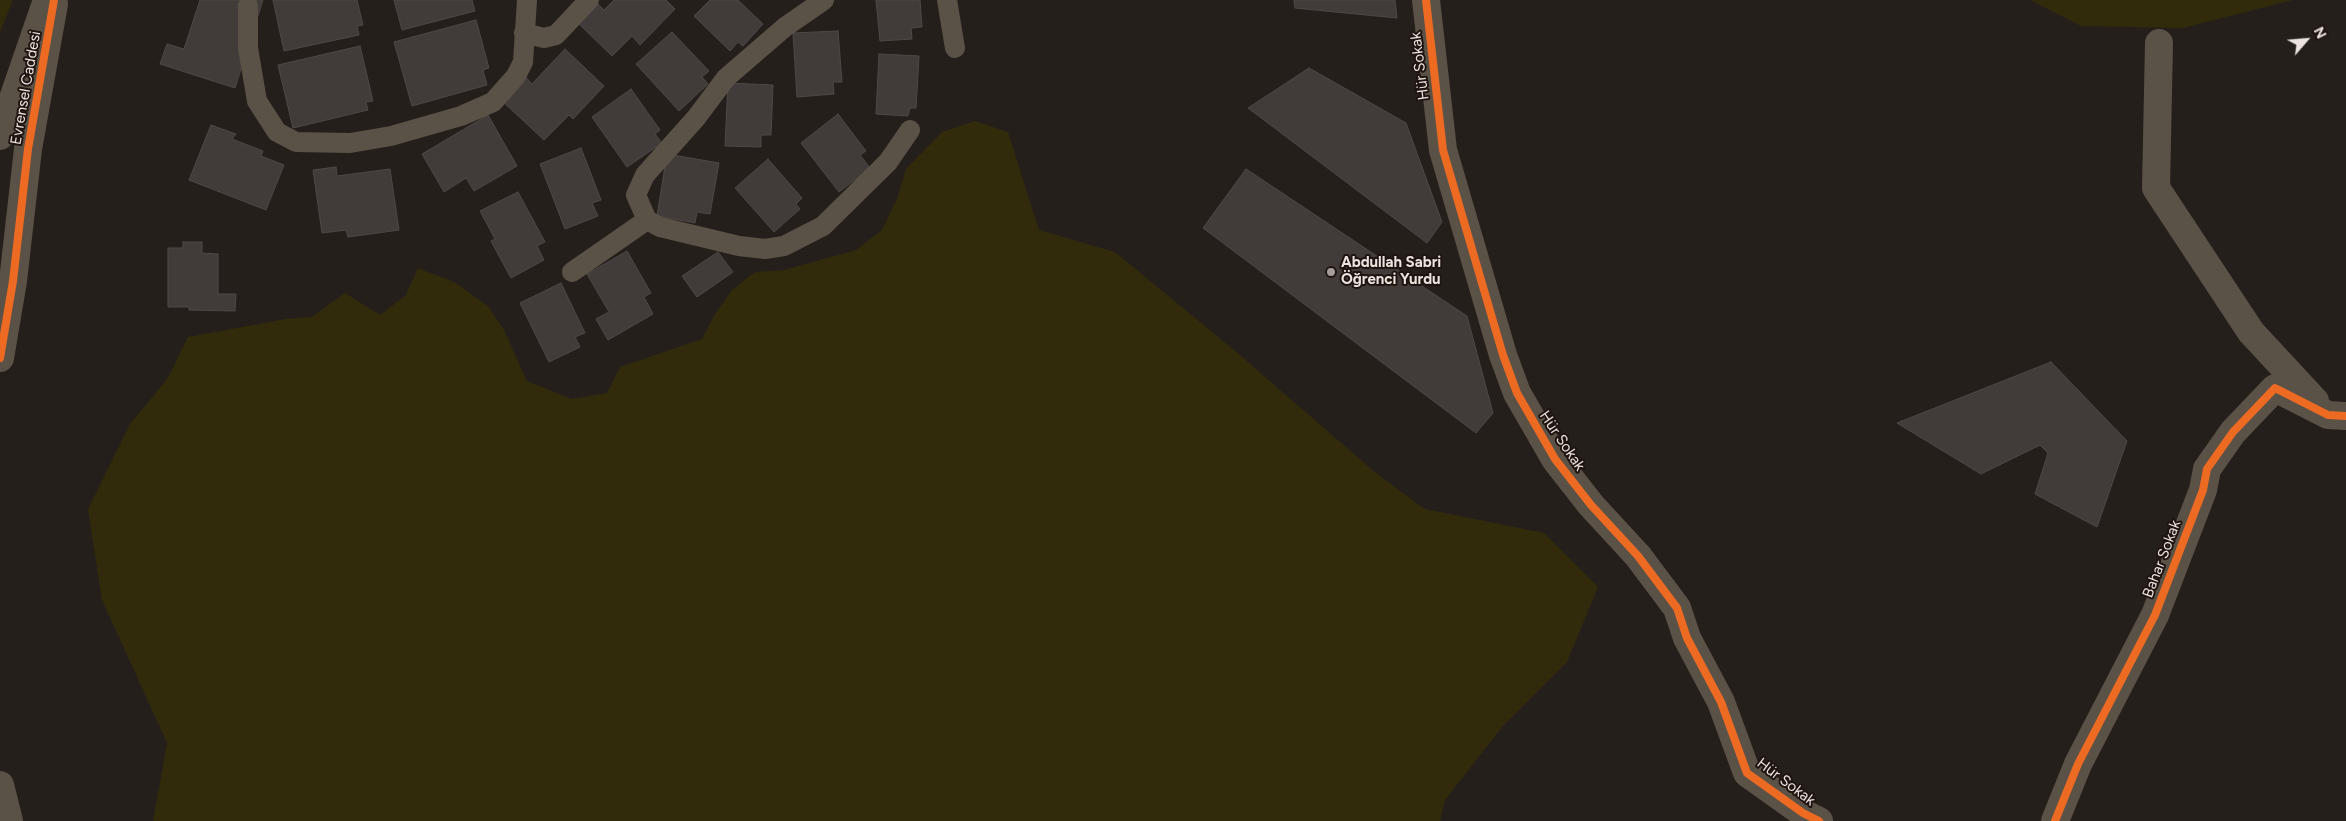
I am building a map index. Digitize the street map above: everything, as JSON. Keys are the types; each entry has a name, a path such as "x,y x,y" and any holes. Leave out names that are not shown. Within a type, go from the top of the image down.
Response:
{"street":[{"path":"0,136 47,0"},
{"name":"Evrensel Caddesi","path":"0,358 12,281 28,149 54,0"},
{"name":"Hür Sokak","path":"1426,0 1443,150 1503,355 1517,393 1555,459 1591,504 1638,556 1677,608 1687,638 1721,702 1747,773 1803,813 1819,821"},
{"path":"2158,43 2156,188 2251,332 2337,416"},
{"name":"Bahar Sokak","path":"2055,821 2078,764 2155,615 2203,490 2207,469 2233,432 2275,388 2337,416"},
{"path":"0,785 9,821"}],"lane":[{"path":"248,6 248,48 257,101 277,132 296,142 350,143 391,136 461,116 493,102 516,76 523,62 527,0"},
{"path":"524,33 544,38 556,35 589,0"},
{"path":"824,0 785,27 726,78 678,138 645,174 636,195 647,220 660,226 739,246 765,248 784,246 798,241 823,226 888,162 910,130"},
{"path":"948,0 955,48"},
{"path":"572,272 647,220"}],"shaded area":[{"path":"0,0 13,0 0,32"},
{"path":"2030,0 2293,0 2183,28 2081,26"},
{"path":"975,121 1008,132 1039,230 1115,252 1234,350 1377,474 1425,509 1544,533 1598,587 1567,662 1503,726 1445,800 1440,821 153,821 167,743 102,600 88,509 130,424 168,378 188,337 286,319 312,317 345,293 380,315 406,295 418,268 454,282 488,306 504,330 527,381 572,399 607,393 620,367 702,339 715,314 732,290 755,272 784,270 856,250 882,230 897,199 906,169 942,132"}],"building":[{"path":"200,0 263,0 235,88 160,64 167,44 184,49"},
{"path":"273,0 357,0 363,25 357,26 359,35 284,51"},
{"path":"394,0 472,0 475,11 402,30"},
{"path":"614,0 666,0 675,9 640,45 632,36 612,56 577,22 596,2 604,10"},
{"path":"710,0 738,0 763,24 743,46 738,42 730,51 694,16"},
{"path":"876,0 920,0 922,27 911,28 912,39 880,41"},
{"path":"1294,0 1395,0 1397,18 1295,8"},
{"path":"476,20 489,68 483,70 487,85 412,106 394,42"},
{"path":"838,31 842,82 833,82 834,94 797,97 793,33"},
{"path":"672,32 709,71 702,77 708,84 679,111 636,64"},
{"path":"360,46 373,101 366,102 368,110 293,128 278,65"},
{"path":"565,49 604,86 573,119 569,115 544,140 501,100 524,75 532,84"},
{"path":"879,54 919,56 916,108 910,108 908,116 876,114"},
{"name":"Abdullah Sabri Öğrenci Yurdu","path":"1309,68 1406,123 1442,222 1427,243 1248,108"},
{"path":"728,83 773,85 771,135 761,135 761,147 725,146"},
{"path":"631,89 660,130 655,134 662,143 627,167 592,117"},
{"path":"838,114 866,151 860,155 870,168 839,192 801,143"},
{"path":"488,115 517,166 474,191 466,178 444,192 422,154"},
{"path":"211,125 236,134 232,139 263,151 261,156 284,165 266,210 189,180"},
{"path":"581,148 601,200 592,203 598,216 565,229 540,164"},
{"path":"667,154 719,163 710,214 697,212 695,223 657,216"},
{"path":"768,159 802,198 796,204 800,209 774,232 735,188"},
{"path":"336,167 337,176 390,169 399,230 348,237 346,230 322,233 313,170"},
{"name":"Abdullah Sabri Öğrenci Yurdu","path":"1246,169 1467,316 1493,413 1476,433 1203,228"},
{"path":"518,192 545,242 537,246 544,260 511,278 491,241 495,239 480,211"},
{"path":"183,242 202,242 202,253 218,254 218,294 236,294 235,311 189,310 189,307 168,307 168,248 183,248"},
{"path":"627,251 651,293 644,297 653,314 608,340 596,319 609,312 587,274"},
{"path":"718,252 733,272 697,297 682,276"},
{"path":"561,283 585,333 575,337 580,347 549,362 520,303"},
{"path":"2051,362 2127,441 2097,527 2035,494 2048,453 2040,445 1981,474 1897,423"}],"cycle path":[{"path":"0,358 13,281 28,149 54,0"},
{"path":"1426,0 1443,150 1503,355 1517,393 1555,459 1591,505 1638,556 1677,608 1687,638 1721,702 1747,773 1803,813 1819,821"},
{"path":"2055,821 2078,764 2155,615 2203,490 2207,469 2233,432 2275,388 2328,415 2346,416"}],"place":[{"name":"Abdullah Sabri Öğrenci Yurdu","path":"1331,272"}]}
